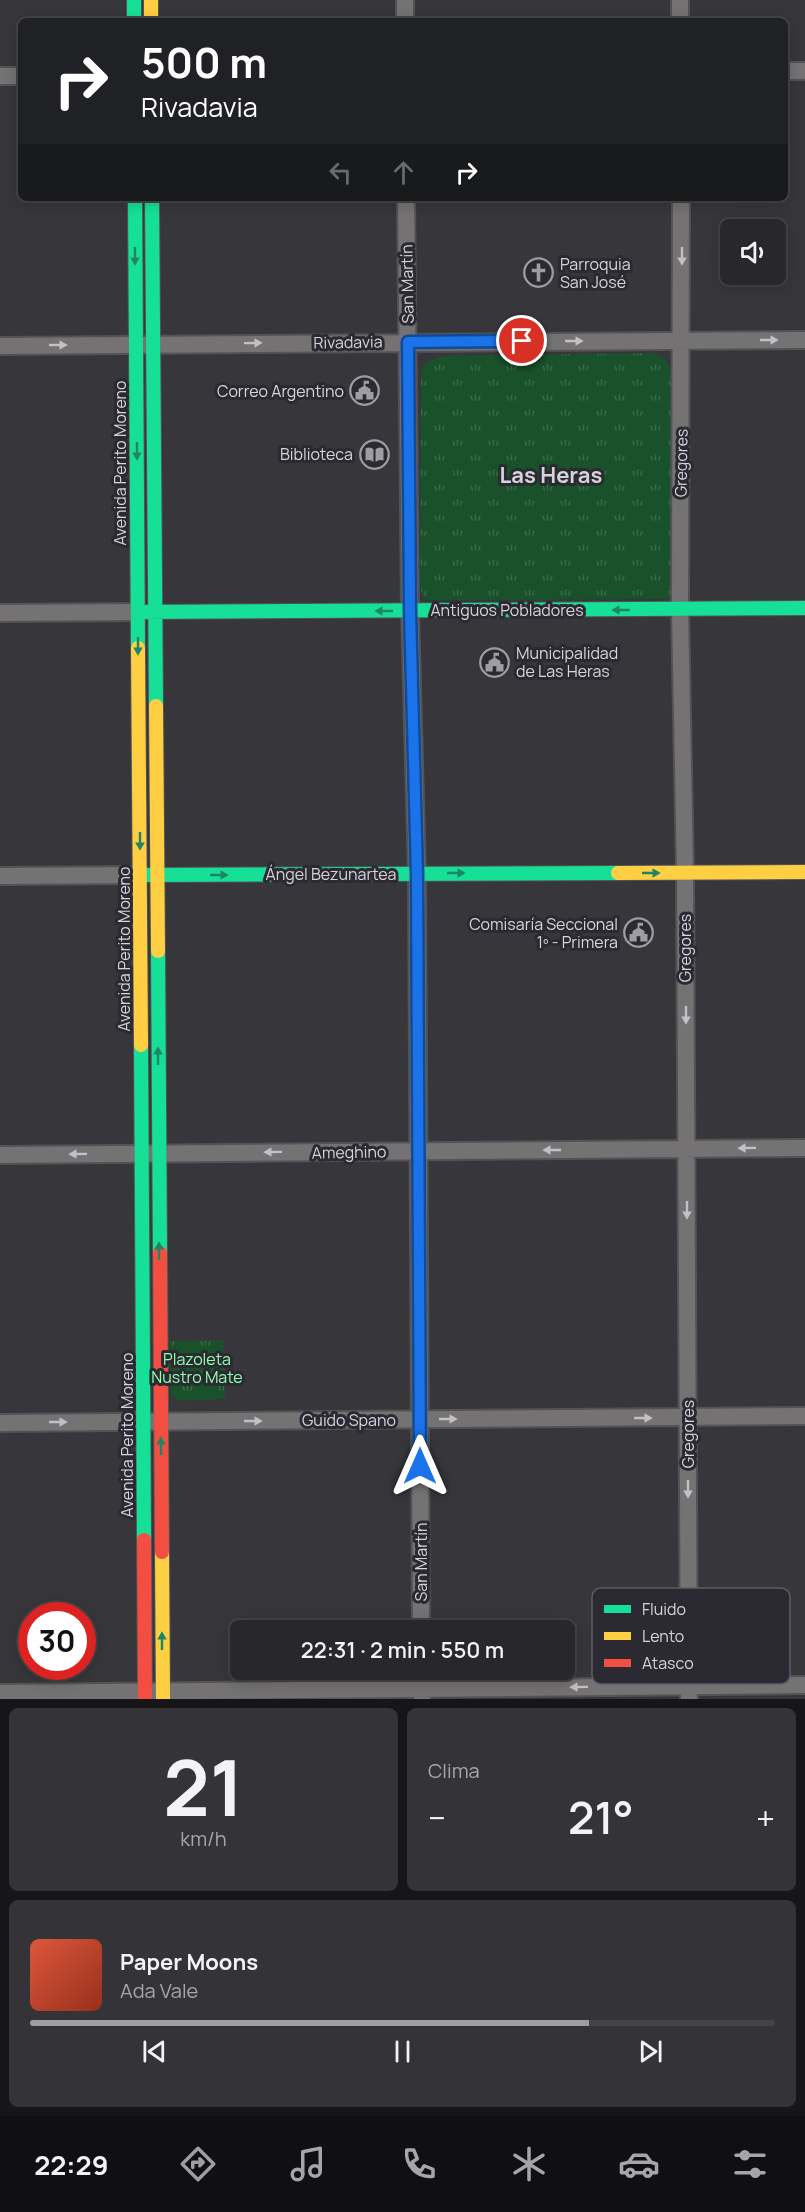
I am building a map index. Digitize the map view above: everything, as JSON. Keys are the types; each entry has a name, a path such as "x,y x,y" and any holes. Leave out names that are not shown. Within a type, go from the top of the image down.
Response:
{"street":[{"path":"134,0 134,18"},
{"path":"151,0 151,18"},
{"path":"405,0 405,18"},
{"path":"680,0 680,18"},
{"path":"788,71 805,71"},
{"path":"0,76 18,76"},
{"name":"Avenida Perito Moreno","path":"135,201 138,612 159,1154 145,1695"},
{"name":"Avenida Perito Moreno","path":"152,201 155,612 141,1154 163,1695"},
{"name":"San Martín","path":"406,201 410,610 417,874 421,1620"},
{"name":"Gregores","path":"681,201 680,609 685,872 689,1588"},
{"name":"Rivadavia","path":"0,346 805,340"},
{"name":"Antiguos Pobladores","path":"138,612 805,608"},
{"path":"0,613 138,612"},
{"name":"Ángel Bezunartea","path":"0,876 805,872"},
{"name":"Ameghino","path":"0,1155 805,1148"},
{"name":"Guido Spano","path":"0,1423 805,1416"},
{"path":"0,1693 163,1695 689,1693 805,1685"}],"green space":[{"path":"651,353 665,358 671,371 675,586 672,599 424,600 420,587 421,374 425,363 442,356"},
{"name":"Plazoleta Nustro Mate","path":"223,1340 225,1399 180,1401 171,1394 170,1341"}],"traffic: fast":[{"path":"134,0 134,18"},
{"path":"135,201 138,648"},
{"path":"152,201 156,706"},
{"path":"138,612 805,608"},
{"path":"142,875 618,873"},
{"path":"158,951 160,1253"},
{"path":"141,1045 144,1540"}],"traffic: slow":[{"path":"151,0 151,18"},
{"path":"138,648 141,1045"},
{"path":"156,706 158,951"},
{"path":"618,873 805,872"},
{"path":"162,1552 163,1699"}],"traffic: jam":[{"path":"160,1253 162,1552"},
{"path":"144,1540 145,1699"}],"place":[{"name":"Parroquia San José","path":"539,273"},
{"name":"Correo Argentino","path":"365,391"},
{"name":"Biblioteca","path":"374,454"},
{"name":"Municipalidad de Las Heras","path":"495,662"},
{"name":"Comisaría Seccional 1º - Primera","path":"639,933"}],"district":[{"name":"Las Heras","path":"551,475"}],"route":[{"path":"420,1466 417,874 410,610 408,342 522,341"}]}
